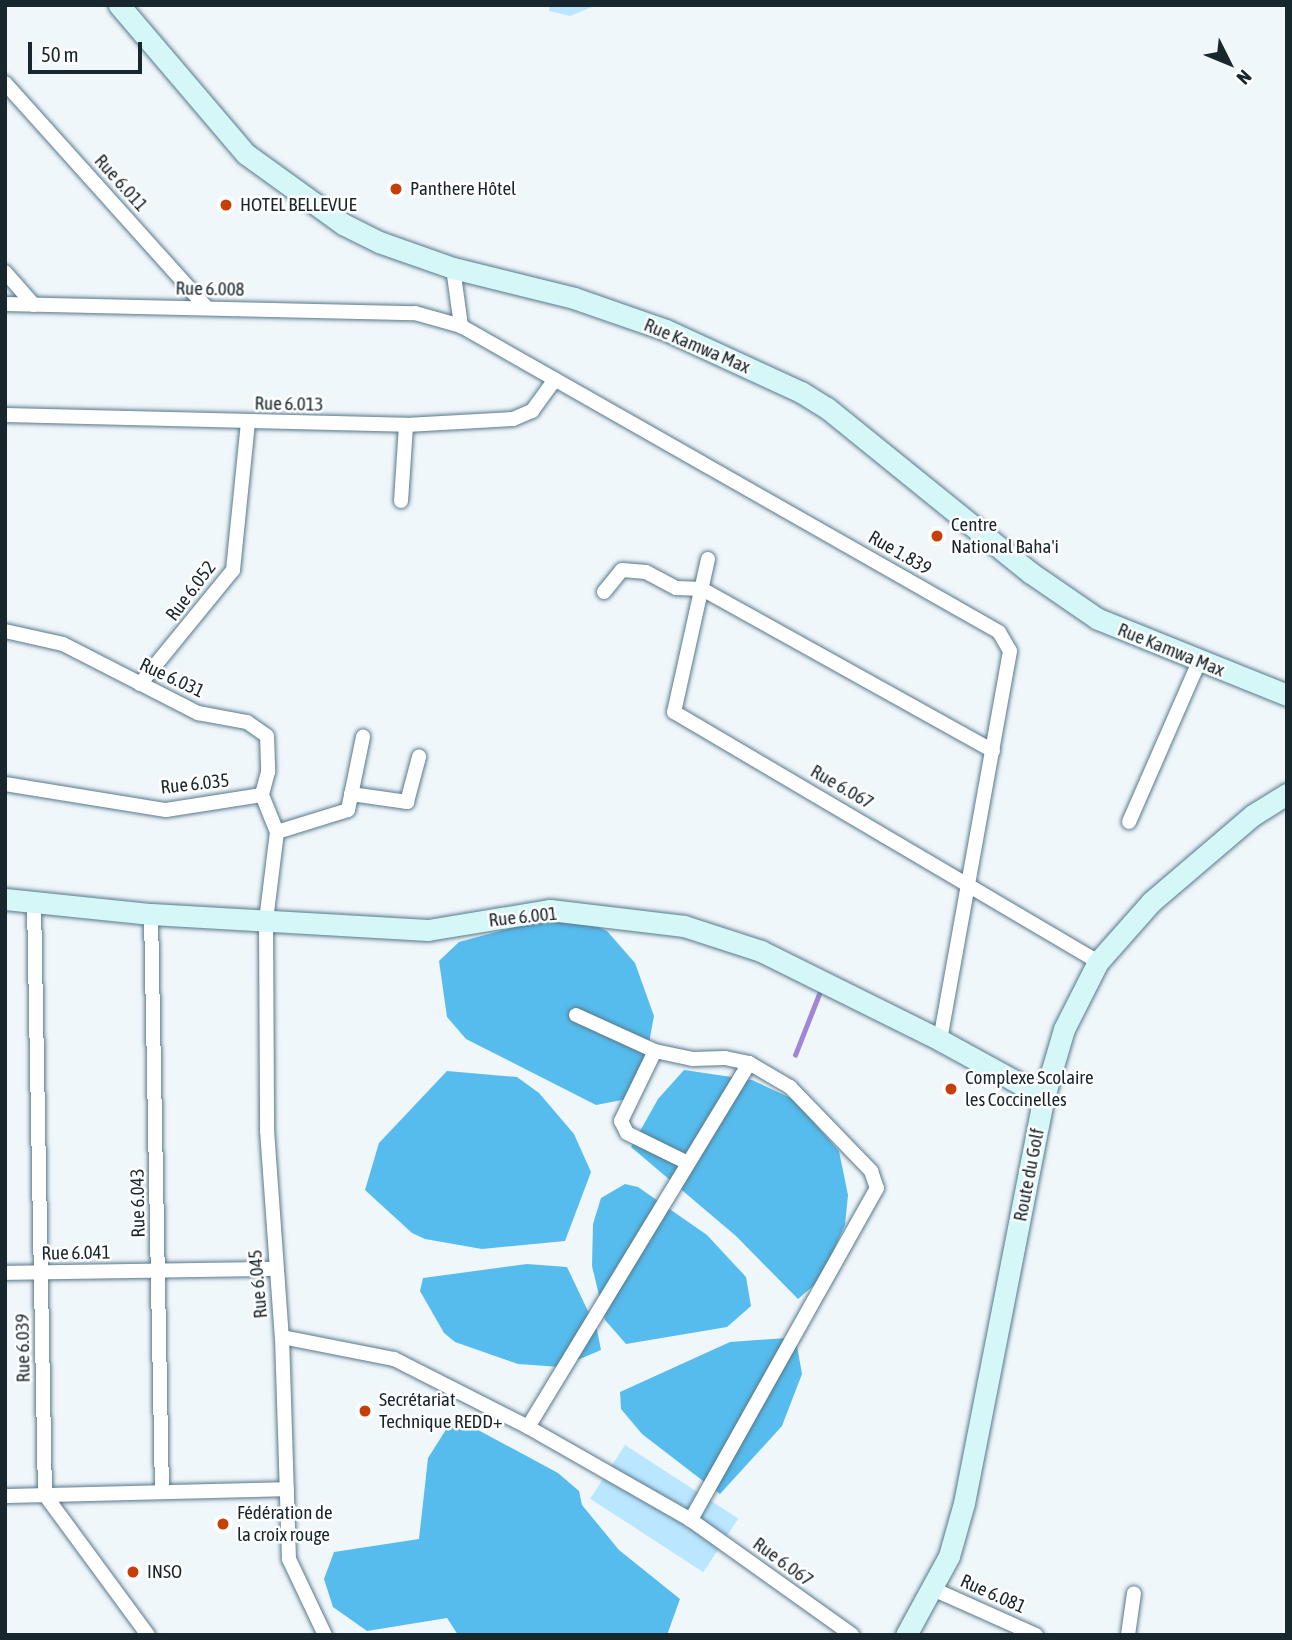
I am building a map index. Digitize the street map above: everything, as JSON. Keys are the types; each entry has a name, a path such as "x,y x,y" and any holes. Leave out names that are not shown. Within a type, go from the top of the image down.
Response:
{"main road":[{"name":"Rue Kamwa Max","path":"119,5 246,154 306,201 379,242 453,268 574,298 666,330 800,392 827,408 1069,600 1098,620 1287,695"},
{"name":"Route du Golf","path":"906,1635 933,1589 954,1542 1044,1097 1064,1029 1098,962 1151,902 1195,863 1287,794"},
{"name":"Rue 6.001","path":"5,900 151,914 428,930 550,910 684,926 761,951 940,1040 1044,1097"}],"street":[{"name":"Rue 6.011","path":"5,83 207,308"},
{"path":"453,268 461,326"},
{"path":"5,272 34,305"},
{"name":"Rue 6.008","path":"5,304 415,313"},
{"name":"Rue 1.839","path":"415,313 461,326 999,632 1010,651 940,1040"},
{"name":"Rue 6.013","path":"5,415 406,425 513,419 532,411 555,379"},
{"name":"Rue 6.052","path":"140,684 233,570 248,422"},
{"path":"401,501 406,425"},
{"name":"Rue 6.067","path":"708,559 674,712 970,882 1098,962"},
{"path":"604,592 622,570 646,572 676,588 702,589 993,751"},
{"name":"Rue 6.031","path":"5,631 62,644 198,713 247,722 267,736 268,772 262,795"},
{"path":"1129,822 1199,662"},
{"path":"277,832 348,810 363,737"},
{"path":"351,794 407,802 419,757"},
{"name":"Rue 6.035","path":"5,784 166,810 262,795"},
{"path":"262,795 277,832 266,920"},
{"name":"Rue 6.039","path":"34,902 46,1495"},
{"name":"Rue 6.043","path":"151,914 162,1492"},
{"name":"Rue 6.045","path":"266,920 267,1130 274,1269 282,1337 289,1559 305,1600 325,1635"},
{"path":"576,1015 654,1051 693,1059 724,1058 749,1063 790,1087 871,1171 877,1188 691,1520"},
{"path":"654,1051 621,1121 627,1133 686,1162"},
{"path":"528,1427 686,1162 749,1063"},
{"name":"Rue 6.041","path":"5,1273 274,1269"},
{"name":"Rue 6.067","path":"282,1337 394,1359 528,1427 691,1520 852,1635"},
{"path":"5,1496 287,1489"},
{"path":"46,1495 148,1635"},
{"name":"Rue 6.081","path":"933,1589 1037,1635"},
{"path":"1128,1635 1134,1593"}],"shaded area":[{"path":"549,5 597,5 570,16 549,11"},
{"path":"540,920 594,925 607,931 635,963 654,1016 646,1059 627,1099 596,1105 466,1039 447,1017 439,961 459,942"},
{"path":"684,1070 752,1080 793,1099 839,1151 848,1195 845,1225 820,1280 798,1299 736,1236 631,1147 658,1099"},
{"path":"447,1071 517,1077 539,1093 574,1134 591,1172 565,1241 482,1249 425,1239 412,1233 365,1190 379,1143"},
{"path":"625,1184 638,1187 707,1235 746,1277 751,1306 727,1327 626,1344 605,1320 592,1266 593,1224 601,1198"},
{"path":"527,1264 567,1267 597,1330 601,1350 561,1367 518,1364 455,1342 444,1333 420,1291 423,1278"},
{"path":"787,1338 797,1346 802,1374 782,1426 720,1494 642,1434 621,1409 620,1392 730,1342"},
{"path":"454,1417 558,1473 579,1491 582,1505 619,1550 680,1599 667,1635 458,1635 447,1618 367,1631 333,1607 324,1579 334,1552 419,1539 428,1458"},
{"path":"625,1445 738,1519 703,1572 590,1499"}],"waterway":[{"path":"795,1055 819,994"}],"place":[{"name":"Panthere Hôtel","path":"396,189"},
{"name":"HOTEL BELLEVUE","path":"226,205"},
{"name":"Centre National Baha'i","path":"937,536"},
{"name":"Complexe Scolaire les Coccinelles","path":"951,1089"},
{"name":"Secrétariat Technique REDD+","path":"365,1411"},
{"name":"Fédération de la croix rouge","path":"223,1524"},
{"name":"INSO","path":"133,1572"}]}
